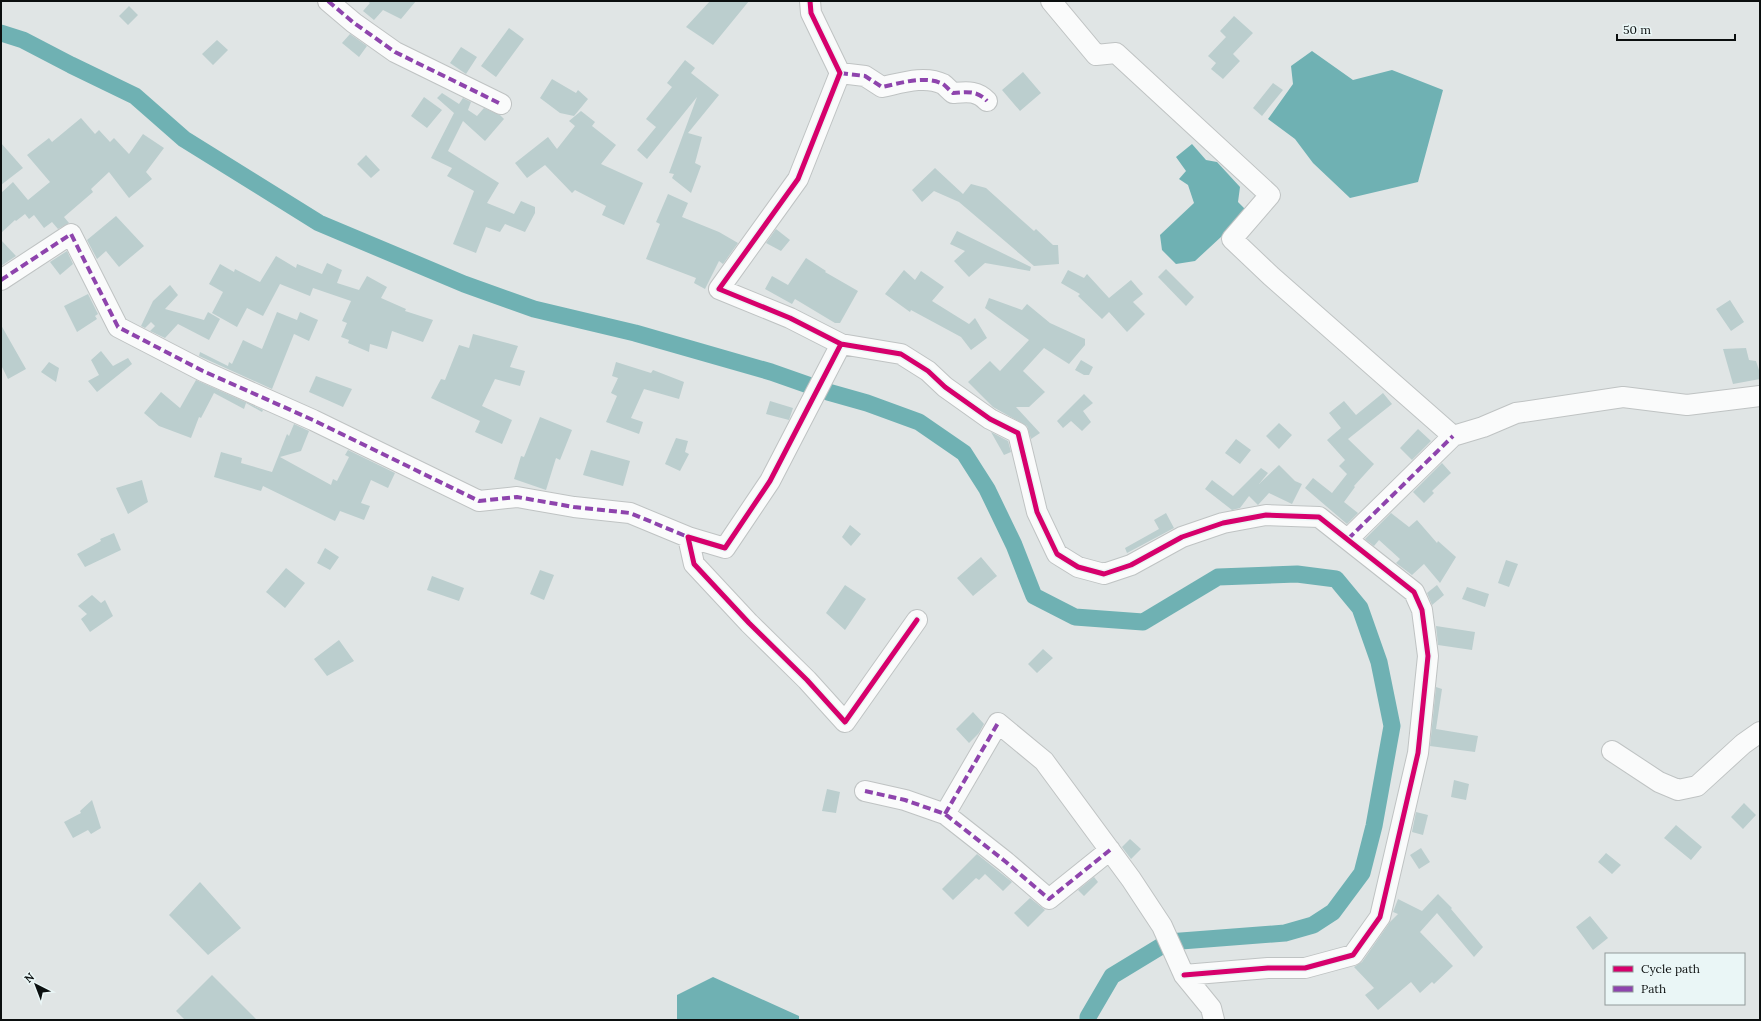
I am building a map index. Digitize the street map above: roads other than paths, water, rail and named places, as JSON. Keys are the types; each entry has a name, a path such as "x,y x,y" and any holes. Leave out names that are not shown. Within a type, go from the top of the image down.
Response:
{"street":[{"path":"328,1 354,23 395,52 501,104"},
{"path":"810,1 811,13 840,73 798,179 719,289 790,318 841,344 901,354 928,371 945,387 990,419 1018,433 1037,512 1057,554 1078,567 1104,574 1131,565 1182,537 1223,523 1266,515 1320,517 1414,592 1422,610 1428,656 1418,753 1380,917 1353,955 1305,968 1268,968 1184,975"},
{"path":"1051,1 1096,55 1116,53 1270,195 1232,239 1271,276 1453,436"},
{"path":"840,73 865,76 882,87 913,80 931,81 943,85 952,93 972,91 984,97 987,101"},
{"path":"1,280 71,234 118,327 203,371 313,420 479,501 517,497 574,507 630,513 688,537 725,548 770,481 841,344"},
{"path":"1348,540 1453,436 1483,427 1516,413 1623,397 1687,405 1760,396"},
{"path":"688,537 694,564 749,623 807,680 845,722 917,620"},
{"path":"945,814 998,723 1044,761 1110,850 1162,926 1184,975 1211,1008 1214,1020"},
{"path":"1612,751 1659,782 1678,790 1697,786 1743,744 1760,732"},
{"path":"865,791 904,800 945,814 1006,862 1049,899 1110,850"}],"water":[{"path":"1312,51 1353,80 1392,70 1443,90 1418,182 1350,198 1313,163 1295,139 1268,119 1293,84 1291,66"},
{"path":"1192,144 1206,160 1217,162 1240,187 1238,202 1248,212 1195,261 1176,264 1162,250 1160,235 1194,203 1188,185 1179,179 1186,171 1176,157"},
{"path":"713,977 799,1016 799,1020 677,1020 677,995"}],"waterway":[{"path":"1,33 23,40 135,96 184,139 319,223 464,284 534,309 635,333 771,372 828,392 867,403 919,422 964,453 987,489 1014,545 1034,596 1075,617 1143,622 1218,577 1297,574 1336,579 1360,608 1379,662 1392,726 1374,826 1362,873 1333,912 1313,925 1285,933 1168,942 1112,976 1088,1017 1088,1020"}]}
